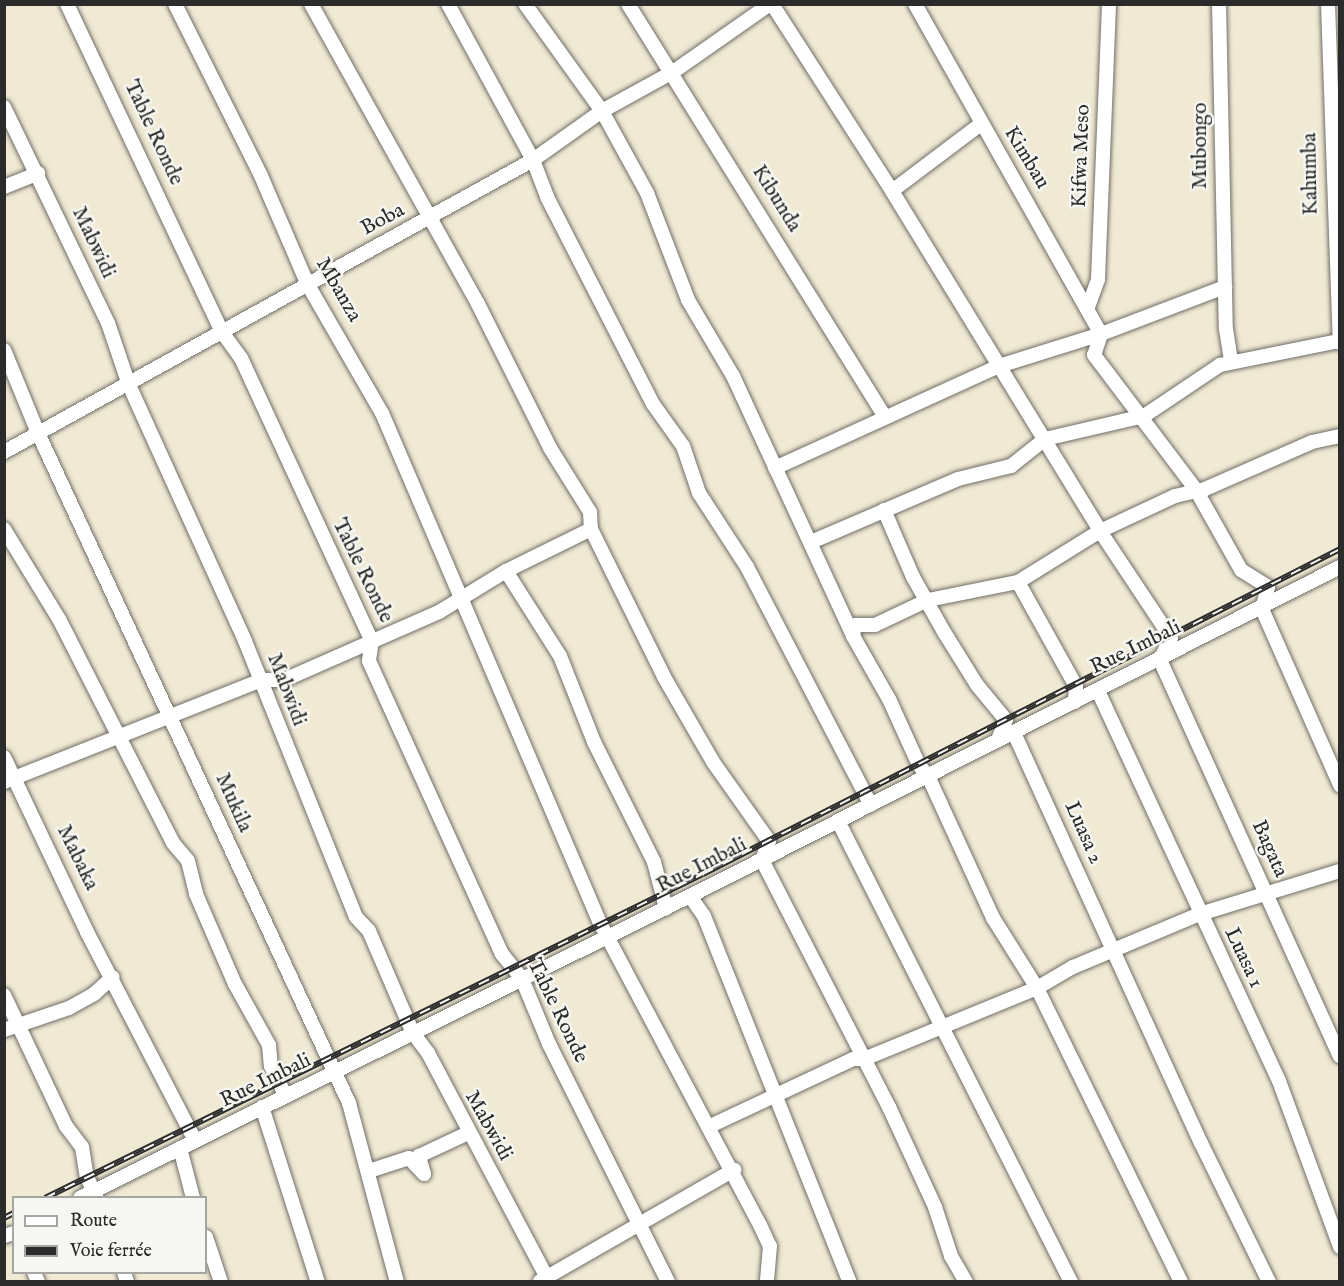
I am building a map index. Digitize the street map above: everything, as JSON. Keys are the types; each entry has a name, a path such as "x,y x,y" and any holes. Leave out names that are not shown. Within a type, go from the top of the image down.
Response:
{"street":[{"name":"Table Ronde","path":"67,4 222,332 241,358 372,641 369,661 502,954 522,979 549,1044 668,1281"},
{"name":"Mbanza","path":"175,4 261,176 308,285 382,413 464,597 516,729 608,937 708,1127 734,1170 770,1246 767,1281"},
{"path":"311,4 428,220 478,304 549,448 590,512 591,529 664,677 713,762 768,841 762,860 864,1059 935,1207 951,1256 966,1281"},
{"path":"448,4 533,160 547,197 653,404 683,446 699,493 747,567 871,805"},
{"path":"525,4 602,111 647,193 688,300 733,376 853,636 889,699 919,765 928,776 993,918 1037,988 1181,1281"},
{"name":"Kibunda","path":"628,4 673,72 885,417"},
{"name":"Boba","path":"4,452 533,160 602,111 673,72 771,4"},
{"path":"771,4 892,191 1100,531 1171,638 1160,660"},
{"name":"Kimbau","path":"915,4 981,124 1088,307 1101,334"},
{"name":"Kifwa Meso","path":"1088,307 1098,279 1109,4"},
{"name":"Mubongo","path":"1219,4 1225,287 1231,362"},
{"name":"Kahumba","path":"1328,4 1340,342"},
{"name":"Mabwidi","path":"4,107 38,173 108,323 129,385 261,680 356,917 369,931 413,1033 428,1053 545,1280"},
{"path":"892,191 981,124"},
{"path":"4,187 38,173"},
{"path":"775,468 999,366 1101,334 1225,287"},
{"path":"1101,334 1094,355 1144,416 1196,490 1241,570 1268,587 1262,609 1340,785"},
{"path":"811,542 958,479 1011,466 1045,439 1144,416 1220,364 1340,342"},
{"name":"Mukila","path":"4,350 38,434 335,1071 369,1171 397,1281"},
{"path":"853,636 855,625 875,625 928,600 1018,582 1100,531 1175,496 1236,477 1312,442 1340,436"},
{"path":"884,510 914,577 977,685 1006,720 998,741"},
{"path":"4,529 59,619 173,843 188,861 196,894 236,984 269,1045 271,1066 285,1095"},
{"path":"8,780 261,680 284,680 464,597 506,571 591,529"},
{"name":"Rue Imbali","path":"95,1194 195,1140 762,860 1262,609 1340,567"},
{"path":"506,571 560,656 594,742 654,862 666,908"},
{"path":"1018,582 1076,686 1075,702"},
{"name":"Bagata","path":"1160,660 1340,1056"},
{"name":"Luasa 1","path":"1098,691 1279,1081 1340,1247"},
{"name":"Luasa 2","path":"1014,733 1113,951 1269,1281"},
{"name":"Mabaka","path":"4,758 8,780 195,1140"},
{"path":"838,821 1071,1281"},
{"path":"708,1127 853,1059 864,1059 942,1025 1037,988 1073,967 1200,914 1265,892 1340,871"},
{"path":"690,896 702,910 850,1281"},
{"path":"4,1030 18,1023 69,1008 94,994 112,977"},
{"path":"4,995 66,1126 82,1147 95,1194"},
{"path":"262,1107 318,1281"},
{"path":"369,1171 409,1158 424,1174 419,1156 468,1133"},
{"path":"180,1148 193,1196"},
{"path":"545,1280 639,1221 734,1170"},
{"path":"207,1240 221,1281"}],"railway":[{"path":"49,1196 703,874 1340,549"},
{"path":"4,1218 12,1214"}]}
